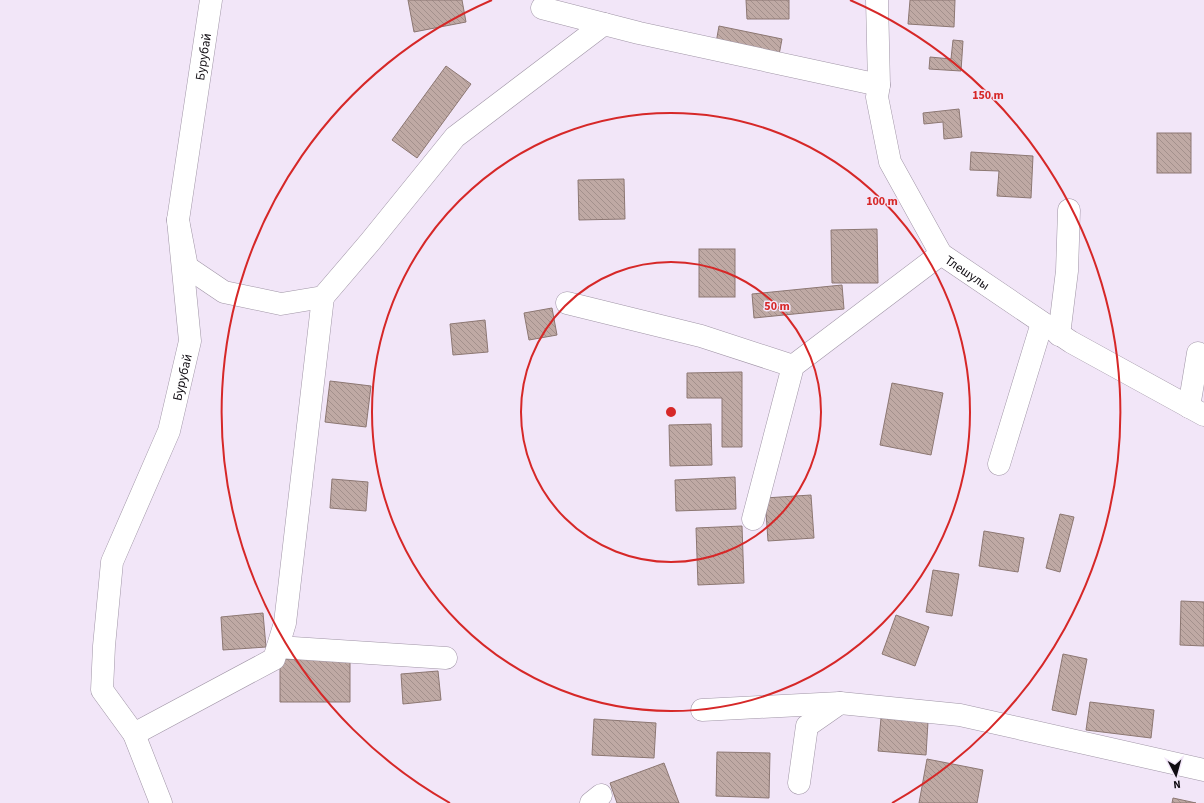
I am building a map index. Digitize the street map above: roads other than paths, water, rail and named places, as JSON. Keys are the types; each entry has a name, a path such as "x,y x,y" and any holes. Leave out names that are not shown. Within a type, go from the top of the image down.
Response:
{"street":[{"name":"Бурубай","path":"161,803 134,734 102,690 104,646 112,562 169,431 190,341 178,220 211,0"},
{"name":"Тлешулы","path":"877,0 878,97 890,162 941,254 1071,342 1196,411"},
{"path":"542,8 639,33 878,85"},
{"path":"134,734 274,659 285,623 323,296 370,242 455,137 604,24"},
{"path":"999,464 1050,329 1067,271 1069,210"},
{"path":"178,220 187,267 224,292 281,304 323,296"},
{"path":"753,519 793,366 941,254"},
{"path":"567,303 701,336 793,366"},
{"path":"1196,411 1198,353"},
{"path":"278,647 446,658"},
{"path":"799,783 808,726 840,703"},
{"path":"702,710 840,703 960,715 1204,770"}]}
